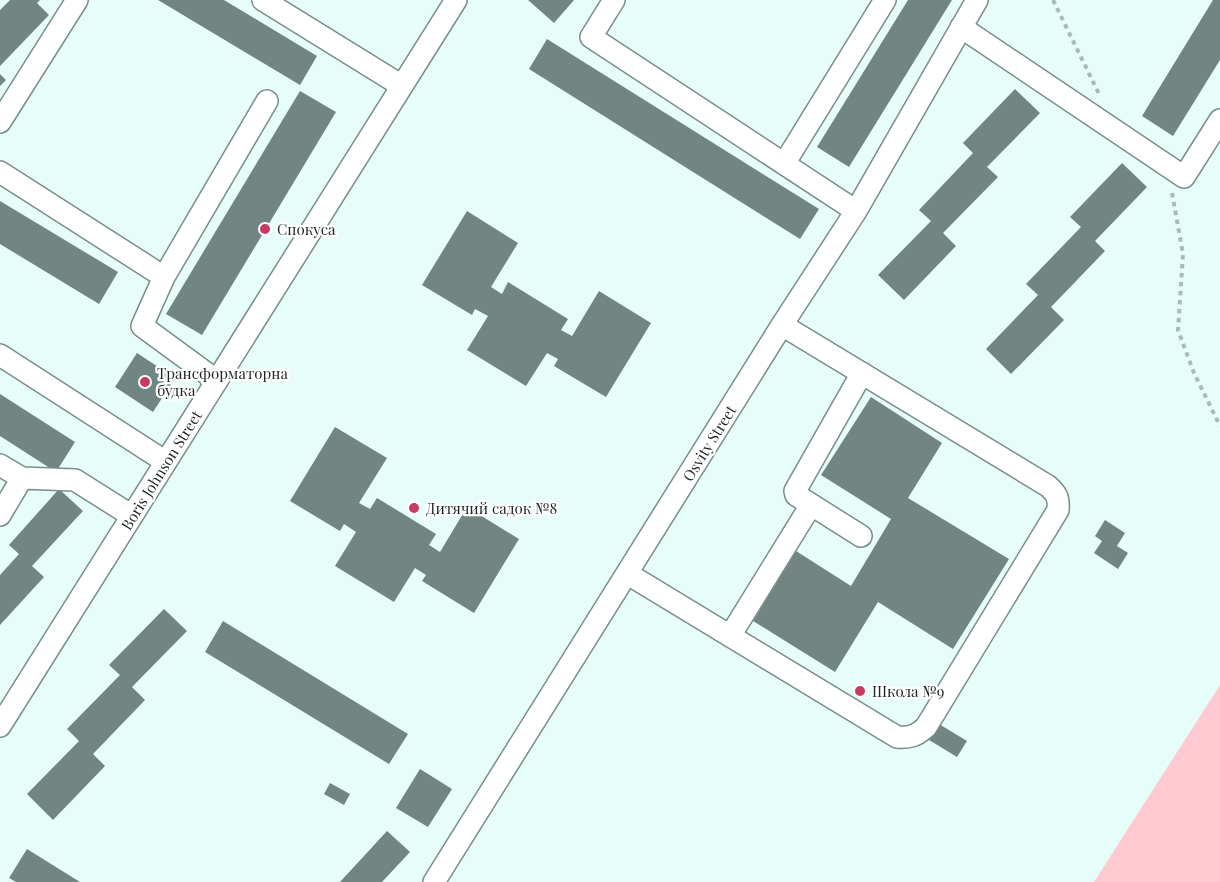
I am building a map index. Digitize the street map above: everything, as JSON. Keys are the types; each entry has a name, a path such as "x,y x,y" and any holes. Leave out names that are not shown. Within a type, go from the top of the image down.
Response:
{"street":[{"path":"0,123 77,0"},
{"path":"263,0 402,86"},
{"name":"Boris Johnson Street","path":"0,726 456,0"},
{"path":"614,0 591,37 856,211"},
{"path":"784,164 885,0"},
{"name":"Osvity Street","path":"434,882 782,325 856,211 977,0"},
{"path":"961,27 1184,177 1220,120"},
{"path":"217,381 142,326 164,277 267,101"},
{"path":"0,172 164,277"},
{"path":"628,574 897,737 908,738 918,735 926,727 1058,510 1059,501 1056,493 1048,486 782,325"},
{"path":"0,355 166,462"},
{"path":"861,536 796,495 795,491 862,373"},
{"path":"0,465 22,478 75,480 132,516"},
{"path":"0,515 22,478"},
{"path":"730,636 811,505"}],"path":[{"path":"1053,0 1103,100"},
{"path":"1168,186 1173,196 1183,254 1178,330 1194,373 1220,426"}],"shaded area":[{"path":"1220,685 1220,882 1094,882"}],"building":[{"path":"10,0 40,0 37,3 49,15 0,66 0,10"},
{"path":"158,0 224,0 317,56 300,85"},
{"path":"528,0 574,0 554,23"},
{"path":"908,0 952,0 849,167 817,147"},
{"path":"1213,0 1220,0 1220,60 1173,136 1142,116"},
{"path":"547,39 819,209 800,239 529,69"},
{"path":"0,74 6,80 0,86"},
{"path":"1015,89 1040,113 987,167 998,177 943,233 956,246 904,300 878,275 931,221 919,210 973,153 963,143"},
{"path":"300,91 336,112 202,335 166,314"},
{"path":"1122,163 1147,187 1095,241 1105,251 1051,307 1064,320 1011,374 986,349 1038,295 1026,284 1081,227 1070,217"},
{"path":"0,201 118,272 99,304 0,244"},
{"path":"467,211 518,243 491,287 502,294 508,282 568,319 561,330 572,336 599,291 651,323 606,397 554,366 558,359 547,353 526,386 467,350 488,316 475,309 472,315 422,285"},
{"name":"Трансформаторна будка","path":"137,353 175,378 153,412 115,387"},
{"path":"0,394 75,442 56,472 0,436"},
{"path":"871,397 942,443 908,498 1009,559 953,649 878,602 835,672 753,621 796,551 851,586 891,519 821,475"},
{"path":"335,427 387,458 359,503 370,509 377,498 436,534 429,545 440,552 467,507 519,539 474,613 422,581 426,575 415,568 394,602 335,566 356,532 344,524 340,531 290,501"},
{"path":"59,489 83,511 32,566 44,577 0,625 0,575 19,554 9,545"},
{"path":"1105,520 1125,533 1117,546 1128,553 1118,569 1094,553 1102,541 1095,536"},
{"path":"164,609 187,631 132,687 145,700 93,754 105,766 53,820 27,794 79,741 67,729 120,675 109,665"},
{"path":"223,621 408,734 389,764 205,652"},
{"path":"939,724 967,741 957,757 929,740"},
{"path":"420,769 452,789 428,827 396,808"},
{"path":"330,783 350,794 344,805 324,794"},
{"path":"387,831 410,852 382,882 340,882"},
{"path":"27,849 80,882 16,882 9,878"}],"place":[{"name":"Спокуса","path":"265,229"},
{"name":"Трансформаторна будка","path":"145,382"},
{"name":"Дитячий садок №8","path":"414,508"},
{"name":"Школа №9","path":"860,691"}]}
